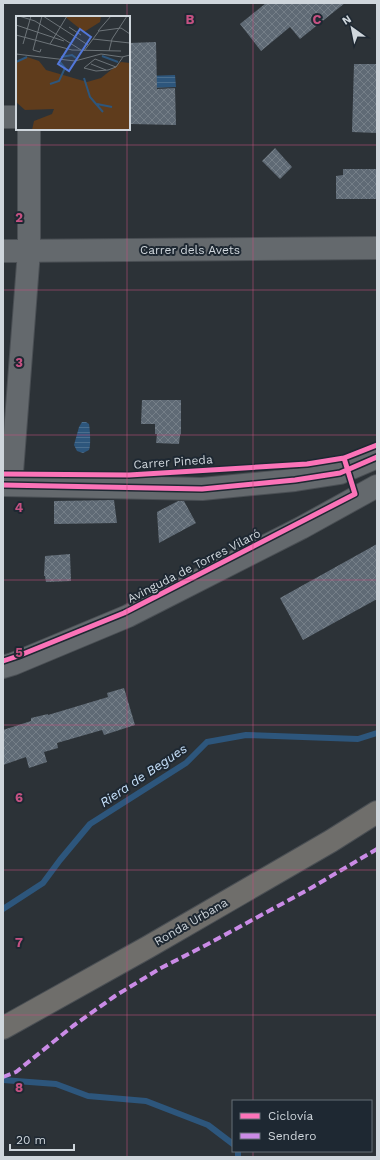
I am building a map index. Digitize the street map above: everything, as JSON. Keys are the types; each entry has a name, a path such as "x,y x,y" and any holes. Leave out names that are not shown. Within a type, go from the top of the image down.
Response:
{"main road":[{"name":"Ronda Urbana","path":"3,1028 148,947 331,841 377,812"}],"street":[{"path":"3,117 16,117"},
{"path":"7,485 29,251 29,130"},
{"name":"Carrer dels Avets","path":"3,251 377,248"},
{"name":"Carrer Pineda","path":"7,485 202,489 295,480 340,473 377,457"},
{"name":"Avinguda de Torres Vilaró","path":"3,667 14,664 128,616 300,528 377,486"}],"water":[{"path":"175,75 176,87 147,88 147,76"},
{"path":"82,422 89,424 90,437 89,450 83,453 77,451 74,445"}],"building":[{"path":"266,3 345,3 300,39 290,27 261,51 240,24"},
{"path":"156,42 157,89 175,88 176,125 131,124 130,43"},
{"path":"354,64 377,64 377,133 352,132"},
{"path":"275,148 292,167 280,179 262,161"},
{"path":"343,169 377,169 377,199 336,199 336,176 343,175"},
{"path":"142,400 181,400 181,434 179,444 156,443 157,434 155,434 155,424 141,424"},
{"path":"114,500 117,523 54,524 54,501"},
{"path":"178,501 184,501 196,523 159,543 157,512"},
{"path":"377,544 377,599 303,640 280,598"},
{"path":"70,554 71,581 46,582 44,576 45,556"},
{"path":"124,688 135,725 104,735 102,730 57,743 58,748 44,752 47,762 29,768 26,757 3,765 3,730 31,721 31,718 48,715 108,697 107,693"}],"waterway":[{"name":"Riera de Begues","path":"3,909 43,883 90,824 186,763 207,742 246,735 358,739 377,733"},
{"path":"3,1080 56,1084 88,1096 146,1101 208,1125 232,1143"},
{"path":"238,1152 238,1157"}],"marked path":[{"path":"3,1077 16,1072 73,1026 115,996 161,968 311,888 377,849"}],"cycle path":[{"path":"3,474 129,475 307,464 344,458 377,445"},
{"path":"3,485 202,489 295,480 340,473 377,457"},
{"path":"3,661 124,613 355,494 344,458"}]}
